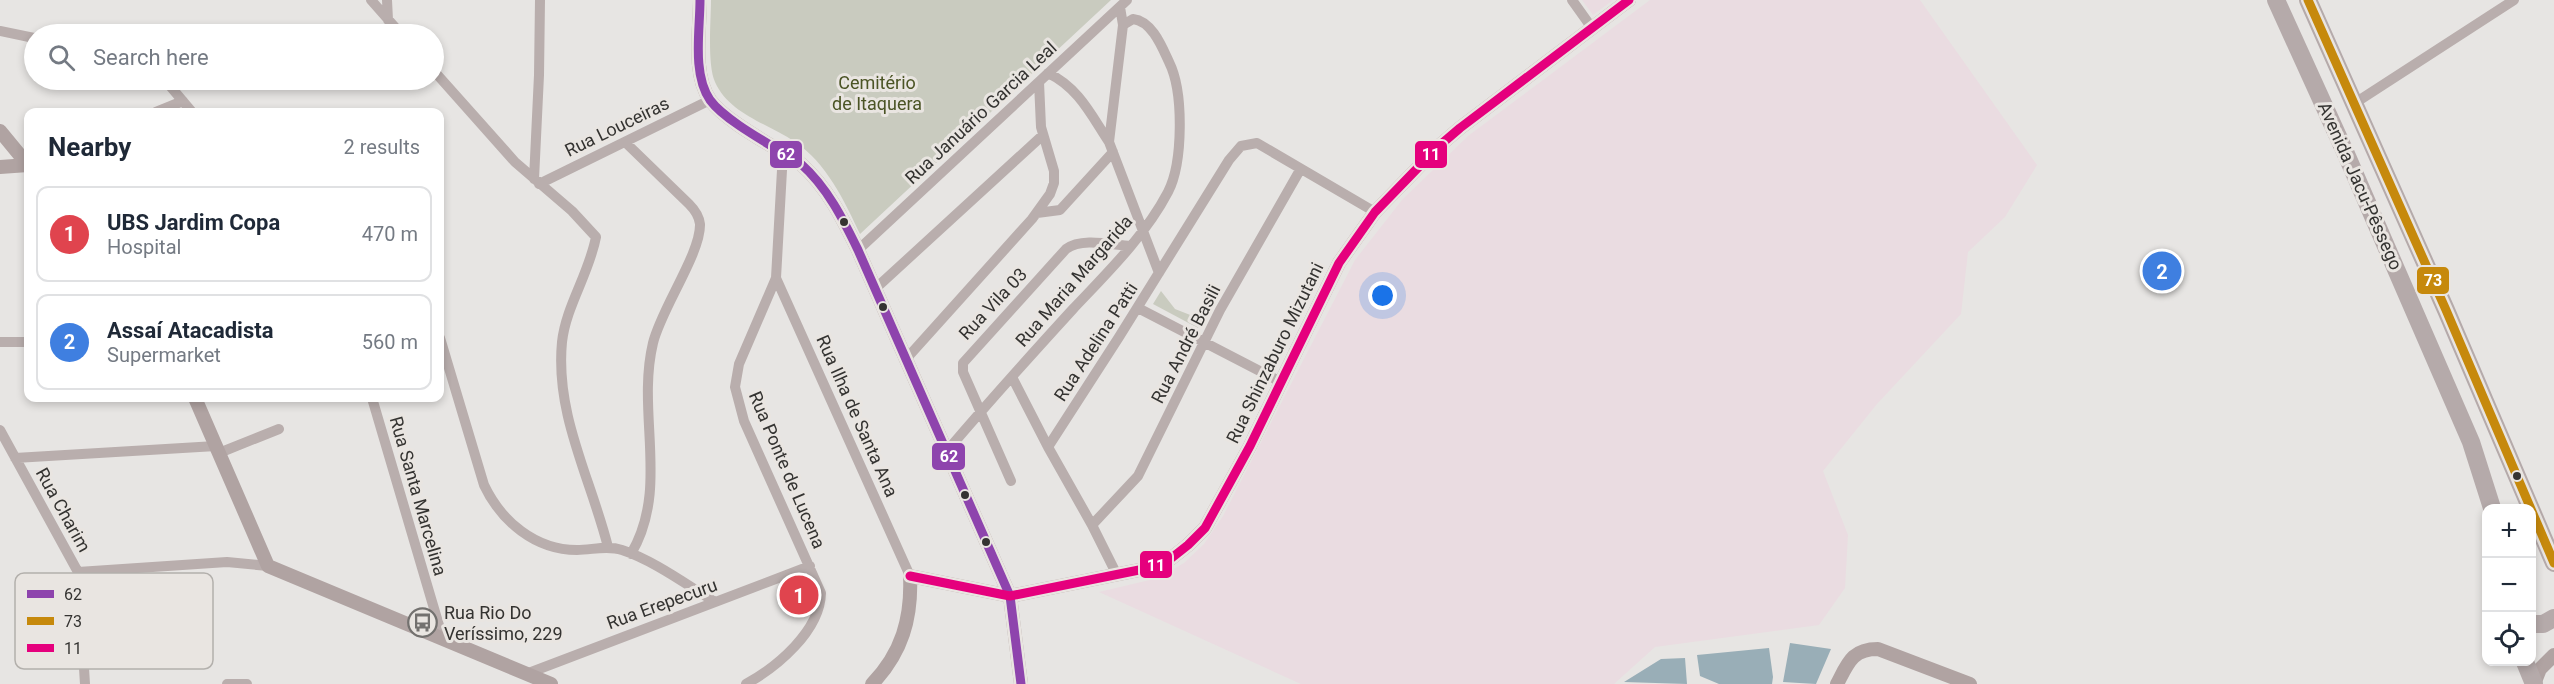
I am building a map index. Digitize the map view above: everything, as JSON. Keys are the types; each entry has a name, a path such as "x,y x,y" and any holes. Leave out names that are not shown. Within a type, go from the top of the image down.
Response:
{"highway":[{"name":"Avenida Jacu-Pêssego","path":"2276,0 2346,154 2471,442 2491,504"},
{"name":"Avenida Jacu-Pêssego","path":"2308,0 2355,103 2554,563"},
{"path":"2536,624 2543,624 2554,618"},
{"path":"2526,666 2534,684"}],"street":[{"path":"371,0 392,24"},
{"path":"387,0 388,20"},
{"path":"536,182 540,0"},
{"path":"700,0 700,65 704,86 710,100 724,113 812,174 822,186 858,250 876,288 1010,596 1021,684"},
{"path":"1572,0 1592,28"},
{"name":"Rua Shinzaburo Mizutani","path":"910,576 1010,596 1144,569 1169,560 1188,545 1205,528 1250,446 1339,263 1375,212 1446,140 1629,0"},
{"path":"2355,103 2514,0"},
{"path":"1037,213 1060,210 1111,147 1128,22 1124,4"},
{"name":"Rua Januário Garcia Leal","path":"858,250 1124,4"},
{"name":"Rua Maria Margarida","path":"946,452 1144,230 1173,181 1178,151 1178,95 1173,69 1158,41 1146,25 1128,22"},
{"path":"0,31 24,36"},
{"path":"1048,73 1064,81 1076,92 1111,147 1159,273"},
{"path":"444,82 536,182 572,211 596,237 587,269 565,326 562,342 562,370 566,414 572,439 593,496 608,547"},
{"path":"907,358 1045,203 1054,183 1054,171 1039,115 1039,82"},
{"path":"174,90 189,108"},
{"name":"Rua Louceiras","path":"536,182 710,100"},
{"path":"166,108 183,101"},
{"path":"0,131 24,160"},
{"path":"876,288 1043,135"},
{"path":"625,142 689,204 700,224 694,246 653,342 648,394 651,491 646,523 631,554"},
{"name":"Rua Adelina Patti","path":"1048,447 1138,308 1229,160 1241,146 1257,144 1300,170"},
{"name":"Rua Ilha de Santa Ana","path":"783,152 776,278 910,576 909,616 905,631 886,670 872,684"},
{"path":"0,167 24,165"},
{"path":"1300,170 1375,212"},
{"name":"Rua André Basili","path":"1092,525 1138,476 1203,342 1300,170"},
{"name":"Rua Vila 03","path":"1011,481 963,372 962,367 966,358 1072,245 1090,243 1130,246"},
{"name":"Rua Ponte de Lucena","path":"746,684 760,676 791,649 816,616 821,605 821,593 744,420 735,387 739,364 776,278"},
{"path":"1138,308 1281,382"},
{"path":"0,342 24,342"},
{"path":"444,352 480,473 491,500 513,524 538,543 560,549 608,547 631,554 715,602"},
{"path":"1012,377 1117,575"},
{"path":"197,402 268,566"},
{"name":"Rua Santa Marcelina","path":"373,402 443,639"},
{"path":"15,458 218,450 279,429"},
{"name":"Rua Charim","path":"0,430 78,572"},
{"path":"78,572 227,562 268,566 551,684"},
{"name":"Rua Erepecuru","path":"526,674 810,566"},
{"path":"1837,684 1847,664 1856,654 1865,649 1878,649 1970,684"},
{"path":"2534,684 2540,669 2554,655"},
{"name":"Rua Charim","path":"84,669 85,684"},
{"path":"227,684 247,684"}],"shaded area":[{"path":"1582,0 1613,0 1593,15"},
{"path":"1650,0 1920,0 2037,165 2005,217 1968,252 1961,314 1877,404 1823,471 1848,535 1845,588 1819,625 1655,647 1614,684 1301,684 1099,592 1158,578 1184,563 1204,544 1223,516 1355,260 1402,200 1468,136"},
{"path":"804,576 813,593 813,603 808,616 795,596 786,599 781,584"}],"green space":[{"name":"Cemitério de Itaquera","path":"711,0 1111,0 860,234 834,184 816,160 795,142 740,110 721,93 715,82 711,64"},
{"path":"1161,291 1175,309 1203,320 1198,328 1153,304"}],"water":[{"path":"1790,643 1831,649 1816,684 1783,682"},
{"path":"1769,648 1772,684 1719,684 1700,676 1697,655"},
{"path":"1685,658 1687,684 1624,682 1661,659"}],"transit line":[{"name":"62","path":"700,0 699,65 704,89 710,100 739,126 801,164 810,173 834,204 858,250 1010,596 1021,684"},
{"name":"11","path":"910,576 1010,596 1144,569 1169,560 1188,545 1205,528 1250,446 1339,263 1375,212 1439,146 1460,128 1629,0"},
{"name":"73","path":"2308,0 2446,310 2554,563"}],"place":[{"name":"Assaí Atacadista","path":"2162,271"},
{"name":"UBS Jardim Copa","path":"799,595"},
{"name":"Rua Rio Do Veríssimo, 229","path":"423,623"}]}
